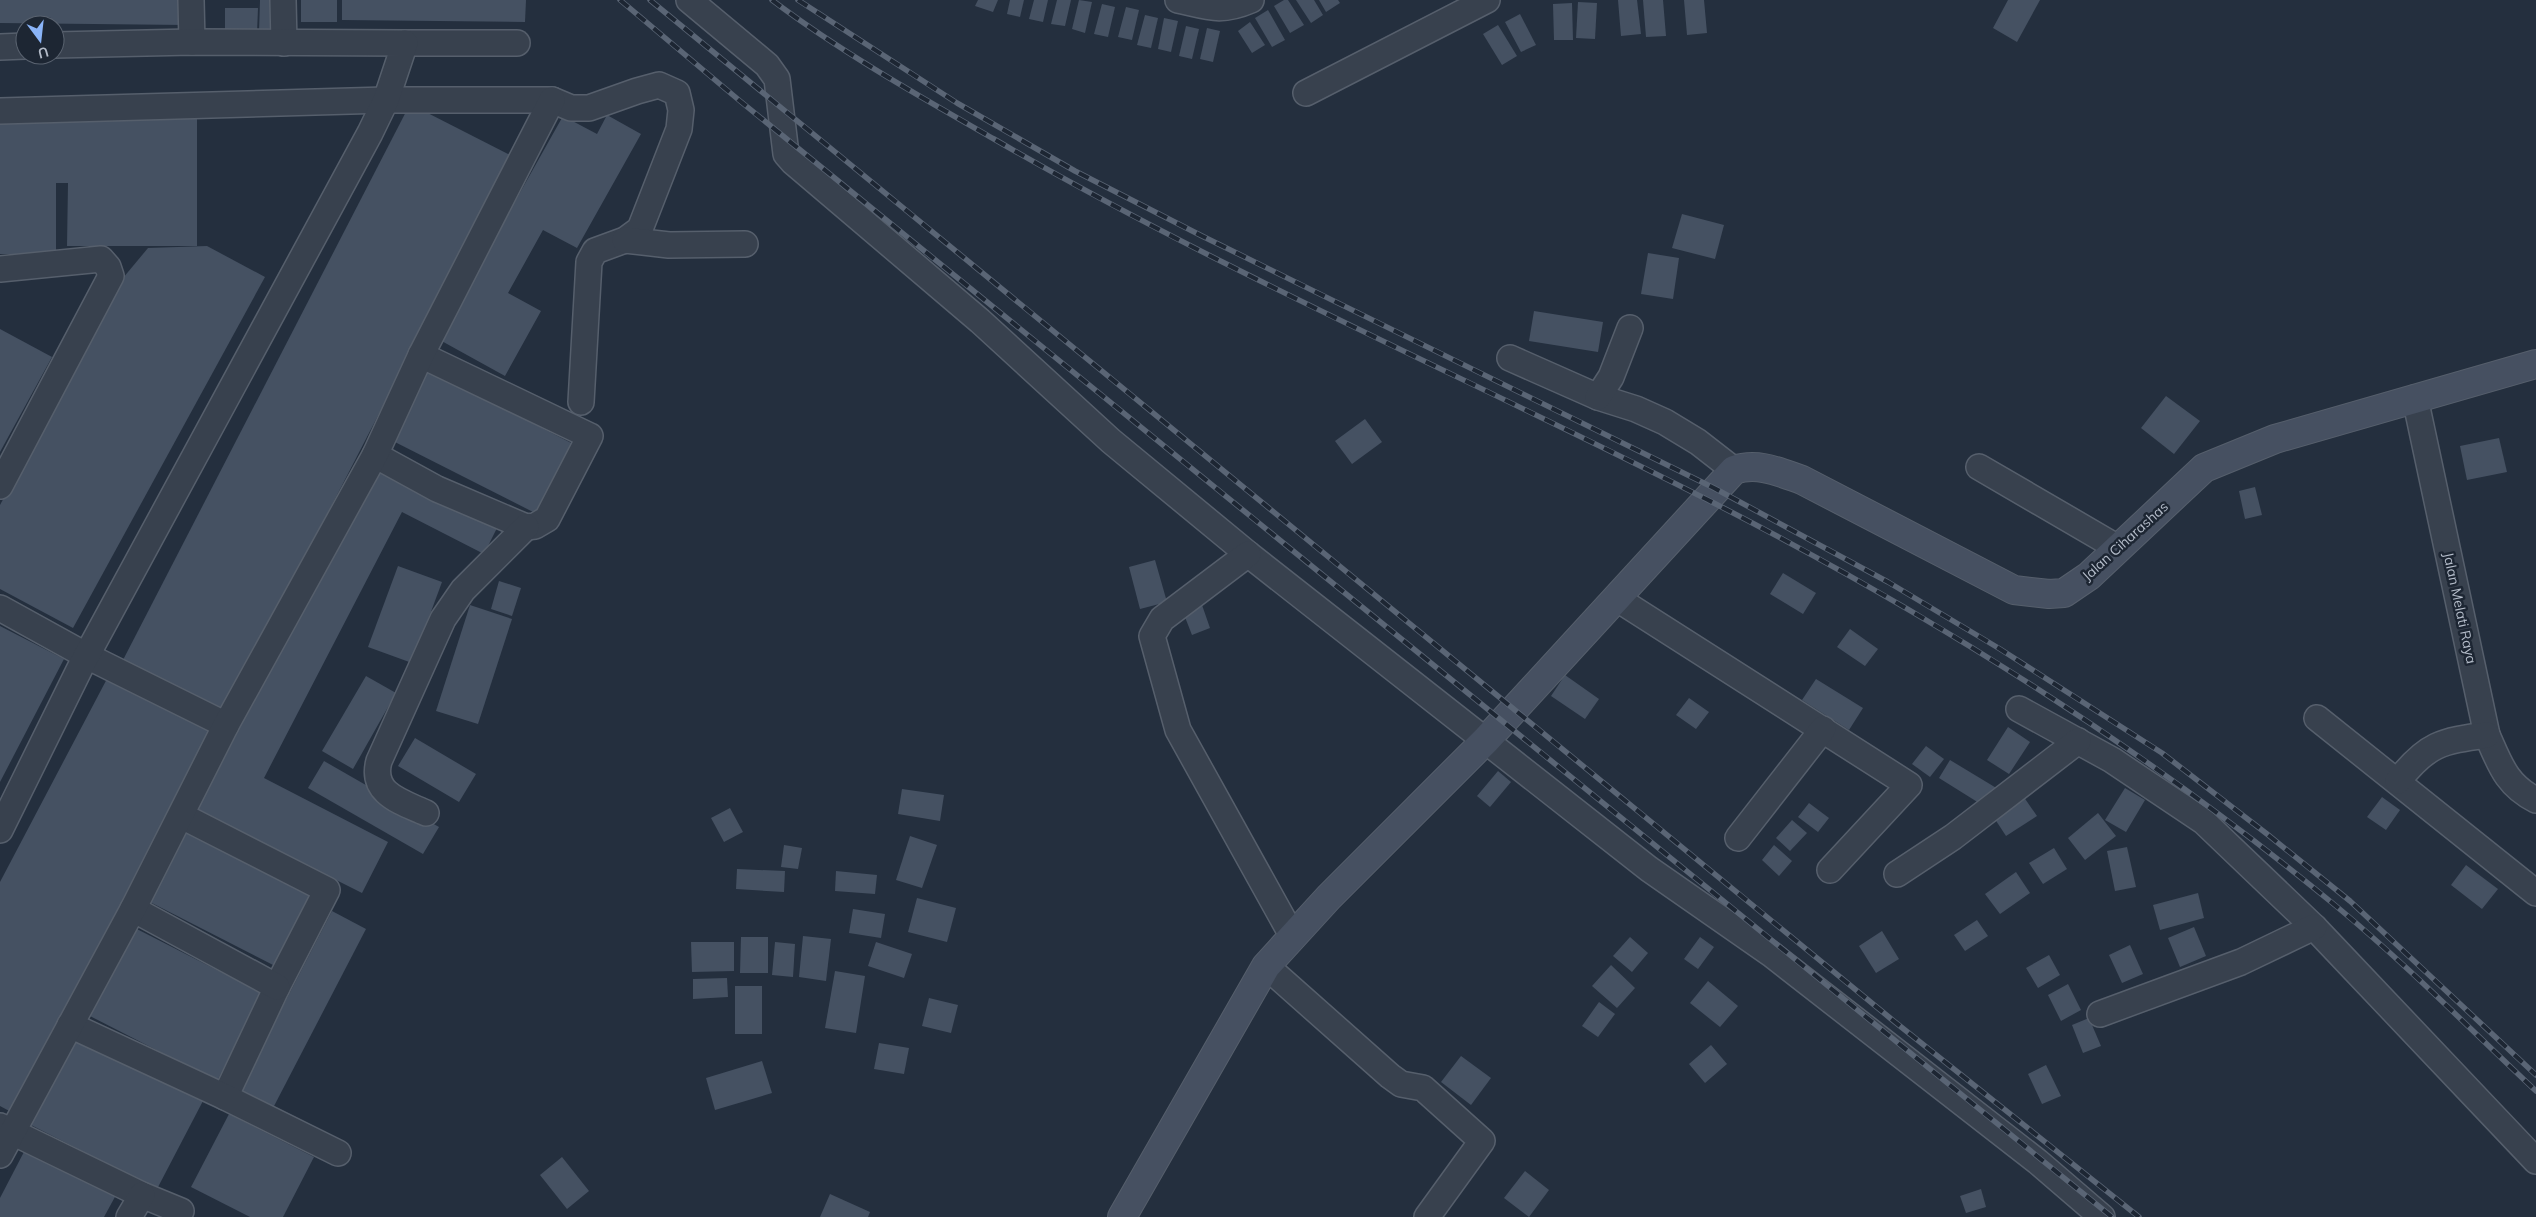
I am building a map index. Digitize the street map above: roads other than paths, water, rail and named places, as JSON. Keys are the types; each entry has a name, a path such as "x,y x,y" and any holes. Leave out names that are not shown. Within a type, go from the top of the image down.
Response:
{"street":[{"path":"191,0 192,42"},
{"path":"284,0 284,42"},
{"path":"689,0 767,65 777,80 786,154 793,162 980,321 1111,441 1248,554 1649,869 1786,966 2038,1162 2102,1217"},
{"path":"1178,0 1210,8 1230,9 1251,0"},
{"path":"1306,93 1487,0"},
{"path":"65,45 192,42 517,43"},
{"path":"0,830 87,656 386,100 404,43"},
{"path":"0,47 15,46"},
{"path":"0,111 386,100 552,100 571,108 588,108 637,90 659,85 677,93 681,110 679,129 640,229 625,240 595,251 589,262 585,315 585,369 581,402"},
{"path":"0,1155 6,1129 70,1025 182,816 226,725 375,455 421,355 552,100"},
{"path":"625,240 669,245 745,244"},
{"path":"0,269 101,259 108,267 110,276 0,486"},
{"path":"1598,397 1611,377 1630,328"},
{"path":"375,455 437,489 526,527 535,526 547,519 590,436 421,355"},
{"path":"1122,1217 1266,966 1329,897 1486,740 1684,526 1714,488 1734,470 1698,442 1665,422 1598,397 1510,358"},
{"name":"Jalan Ciharashas","path":"1734,470 1747,465 1769,468 1802,480 2014,590 2049,594 2064,593 2089,576 2204,468 2275,439 2536,364"},
{"name":"Jalan Melati Raya","path":"2416,398 2487,735 2506,777 2524,794 2536,800"},
{"path":"1979,467 2118,548"},
{"path":"426,813 386,794 380,787 377,778 379,762 443,619 463,590 526,527"},
{"path":"1248,554 1162,619 1152,636 1178,730 1293,937"},
{"path":"1616,598 1909,785 1830,870"},
{"path":"0,608 87,656 226,725"},
{"path":"2019,709 2112,760 2203,821 2314,927 2536,1160"},
{"path":"2317,718 2536,893"},
{"path":"1738,838 1822,729"},
{"path":"2398,781 2414,760 2427,750 2448,741 2487,735"},
{"path":"1897,874 1953,836 2078,741"},
{"path":"182,816 327,890 277,987 225,1097"},
{"path":"133,909 277,987"},
{"path":"2100,1014 2241,962 2314,927"},
{"path":"1266,966 1390,1076 1400,1084 1423,1088 1482,1141 1428,1217"},
{"path":"70,1025 225,1097 338,1153"},
{"path":"6,1129 142,1195 181,1211"},
{"path":"129,1217 142,1195"}],"railway":[{"path":"620,0 740,101 2112,1217"},
{"path":"650,0 1890,1018 2139,1217"},
{"path":"772,0 825,38 881,73 1081,188 1257,279 1704,498 1870,587 1951,635 2110,737 2262,847 2336,906 2388,951 2536,1091"},
{"path":"798,0 957,103 1075,171 1202,236 1714,488 1888,582 2000,649 2162,753 2267,834 2350,901 2536,1075"}]}
